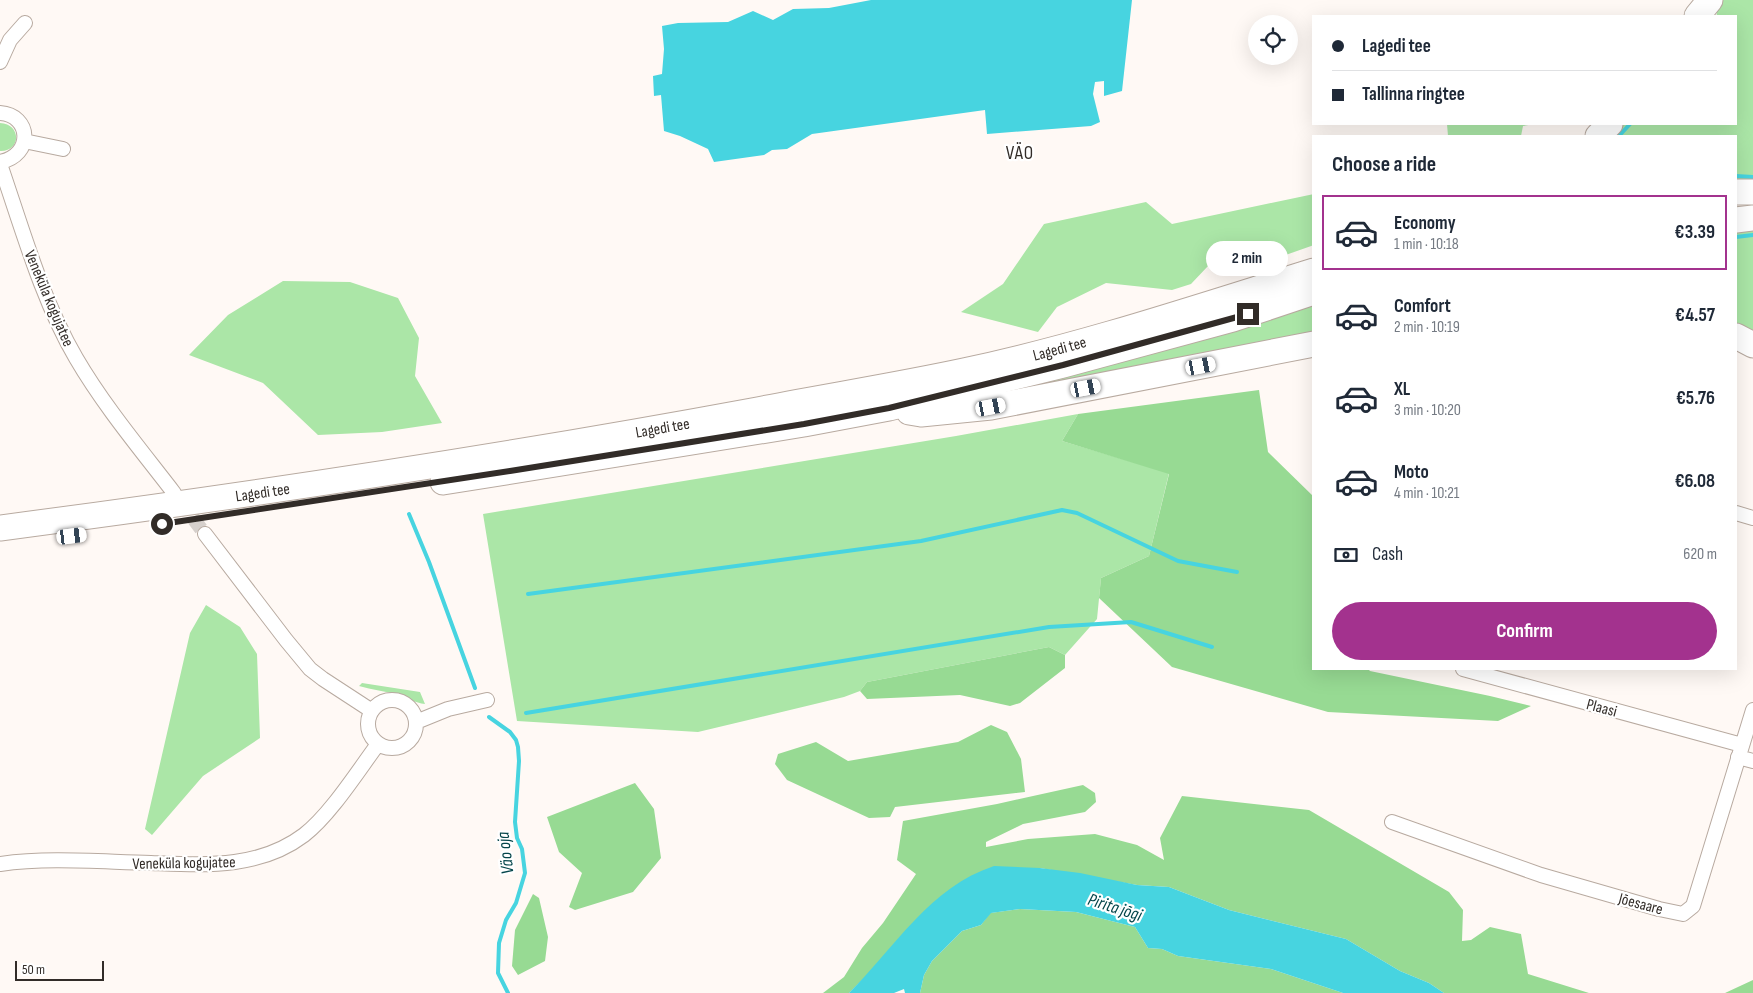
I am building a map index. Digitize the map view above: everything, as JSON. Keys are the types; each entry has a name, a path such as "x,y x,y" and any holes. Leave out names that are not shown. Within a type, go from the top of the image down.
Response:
{"highway":[{"path":"1698,15 1710,0"},
{"path":"1599,135 1609,125"},
{"path":"1737,192 1753,192"},
{"path":"1737,220 1753,218"},
{"name":"Lagedi tee","path":"0,544 162,524 481,476 804,424 889,408 1063,365 1232,319 1312,287"},
{"name":"Lagedi tee","path":"0,528 156,508 461,461 693,422 966,371 1312,287"},
{"path":"1737,337 1753,345"},
{"path":"889,408 921,414 991,407 1312,344"}],"street":[{"path":"0,62 10,40 25,23"},
{"path":"0,113 7,114 18,120 24,130 24,141 20,152 11,160 0,163"},
{"path":"24,141 63,148"},
{"name":"Veneküla kogujatee","path":"0,163 27,244 63,334 76,358 98,390 174,493"},
{"path":"1737,512 1753,518"},
{"path":"204,534 310,669 372,711"},
{"name":"Plaasi","path":"1465,670 1740,751 1753,761"},
{"path":"416,722 448,709 487,700"},
{"path":"398,701 411,709 415,715 416,722 412,738 407,743 393,748 378,744 369,732 368,725 372,711 383,702 398,701"},
{"name":"Jõesaare","path":"1392,822 1541,875 1683,914 1694,906 1753,710"},
{"name":"Veneküla kogujatee","path":"0,864 76,861 200,865 234,864 254,859 273,852 304,834 324,815 378,744"}],"green space":[{"path":"1720,0 1753,0 1753,184 1737,184 1737,135 1609,135 1619,125 1737,125 1737,15 1716,15 1715,10"},
{"path":"0,123 12,128 16,138 12,147 0,151"},
{"path":"1447,125 1528,125 1523,126 1521,135 1448,135"},
{"path":"1312,194 1312,246 1280,257 1208,266 1191,284 1172,290 1106,283 1057,307 1038,332 961,312 1003,284 1044,224 1146,202 1172,224"},
{"path":"1753,226 1753,337 1737,328 1737,229"},
{"path":"283,281 350,282 398,298 419,338 415,376 442,423 382,432 318,435 263,383 189,355 228,315"},
{"path":"1312,305 1312,336 982,399 1083,369 1171,349"},
{"path":"1259,390 1268,452 1312,495 1312,670 1369,670 1531,706 1498,721 1328,712 1172,667 1099,598 1101,578 1149,556 1169,474 1062,441 1078,414"},
{"path":"1078,414 1062,441 1169,473 1149,556 1101,578 1097,619 1065,655 1049,647 867,682 860,691 844,697 698,732 517,721 483,514"},
{"path":"206,605 240,627 257,654 260,738 203,776 152,835 145,829 190,633"},
{"path":"1049,647 1065,655 1065,668 1020,703 1010,706 960,695 867,699 860,691 867,682"},
{"path":"362,683 420,692 425,704 399,695 359,686"},
{"path":"991,725 1007,732 1021,759 1025,792 895,807 890,817 869,818 787,780 775,764 778,754 816,742 848,761 958,742"},
{"path":"635,783 654,809 661,858 633,892 575,910 569,907 582,873 559,852 547,817"},
{"path":"1083,785 1095,793 1096,802 1085,812 1023,824 986,842 986,847 1028,839 1095,834 1137,845 1164,860 1160,838 1182,796 1309,810 1449,892 1463,910 1462,941 1471,940 1490,927 1521,934 1528,974 1589,993 1444,993 1429,983 1400,971 1346,939 1229,910 1169,887 1137,885 1040,868 867,975 849,993 823,993 844,977 862,948 883,923 916,874 897,860 903,821 997,804"},
{"path":"533,894 539,898 548,937 545,961 518,975 512,966 515,930"},
{"path":"1020,909 1076,912 1135,927 1148,948 1162,949 1178,956 1271,969 1343,993 920,993 924,975 932,961 962,931 981,925 990,913"},
{"path":"1753,980 1753,993 1725,993"}],"water":[{"path":"871,0 1132,0 1122,91 1104,96 1104,81 1095,82 1093,94 1100,122 1091,126 987,134 985,110 812,134 787,149 772,150 764,155 714,162 708,149 664,131 661,95 654,96 653,76 662,74 664,49 662,26 678,23 728,22 753,11 773,20 793,9 829,8"},
{"name":"Pirita jõgi","path":"994,866 1040,868 1080,873 1137,885 1169,887 1229,910 1346,939 1400,971 1429,983 1444,993 1343,993 1271,969 1178,956 1162,949 1148,948 1135,927 1076,912 1020,909 991,913 981,925 962,931 932,961 924,975 920,993 905,993 904,989 894,993 849,993 932,903 951,888 971,876"}],"waterway":[{"path":"1620,135 1629,125"},
{"path":"1737,176 1753,177"},
{"path":"1737,237 1753,235"},
{"path":"528,594 921,541 1062,510 1077,513 1178,561 1237,572"},
{"name":"Väo oja","path":"409,514 429,562 475,688"},
{"path":"526,713 1049,627 1131,622 1212,647"},
{"name":"Väo oja","path":"489,717 510,732 516,740 519,761 515,822 517,838 522,849 525,873 516,903 506,920 499,943 498,973 508,993"}],"tunnel":[{"path":"180,501 205,534"}],"district":[{"name":"VÄO","path":"1020,152"}],"route":[{"path":"162,524 510,471 804,424 889,408 1063,365 1248,314"}]}
